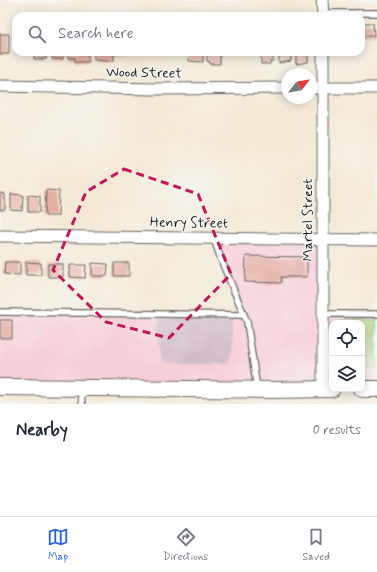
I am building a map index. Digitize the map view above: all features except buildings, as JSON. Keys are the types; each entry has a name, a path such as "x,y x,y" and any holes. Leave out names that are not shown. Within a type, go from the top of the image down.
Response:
{"main road":[{"path":"0,387 257,390 328,389"},
{"path":"365,389 377,389"}],"street":[{"path":"322,0 322,12"},
{"name":"Martel Street","path":"322,56 324,240 323,314 328,389"},
{"name":"Wood Street","path":"0,86 155,89 281,88"},
{"path":"317,88 377,88"},
{"name":"Henry Street","path":"0,236 377,240"}],"lane":[{"path":"365,13 377,13"},
{"path":"214,239 247,322 257,390"},
{"path":"0,312 244,315"},
{"path":"323,314 377,314"},
{"path":"81,388 82,404"}],"highlighted area":[{"path":"124,169 198,194 231,274 169,338 106,322 53,270 86,192"}],"shaded area":[{"path":"214,239 324,241 323,314 377,314 377,389 365,389 365,320 329,320 329,389 0,387 0,312 244,315"},
{"path":"159,318 232,320 232,364 159,364"}],"green space":[{"path":"365,320 377,320 377,369 365,370"}]}
